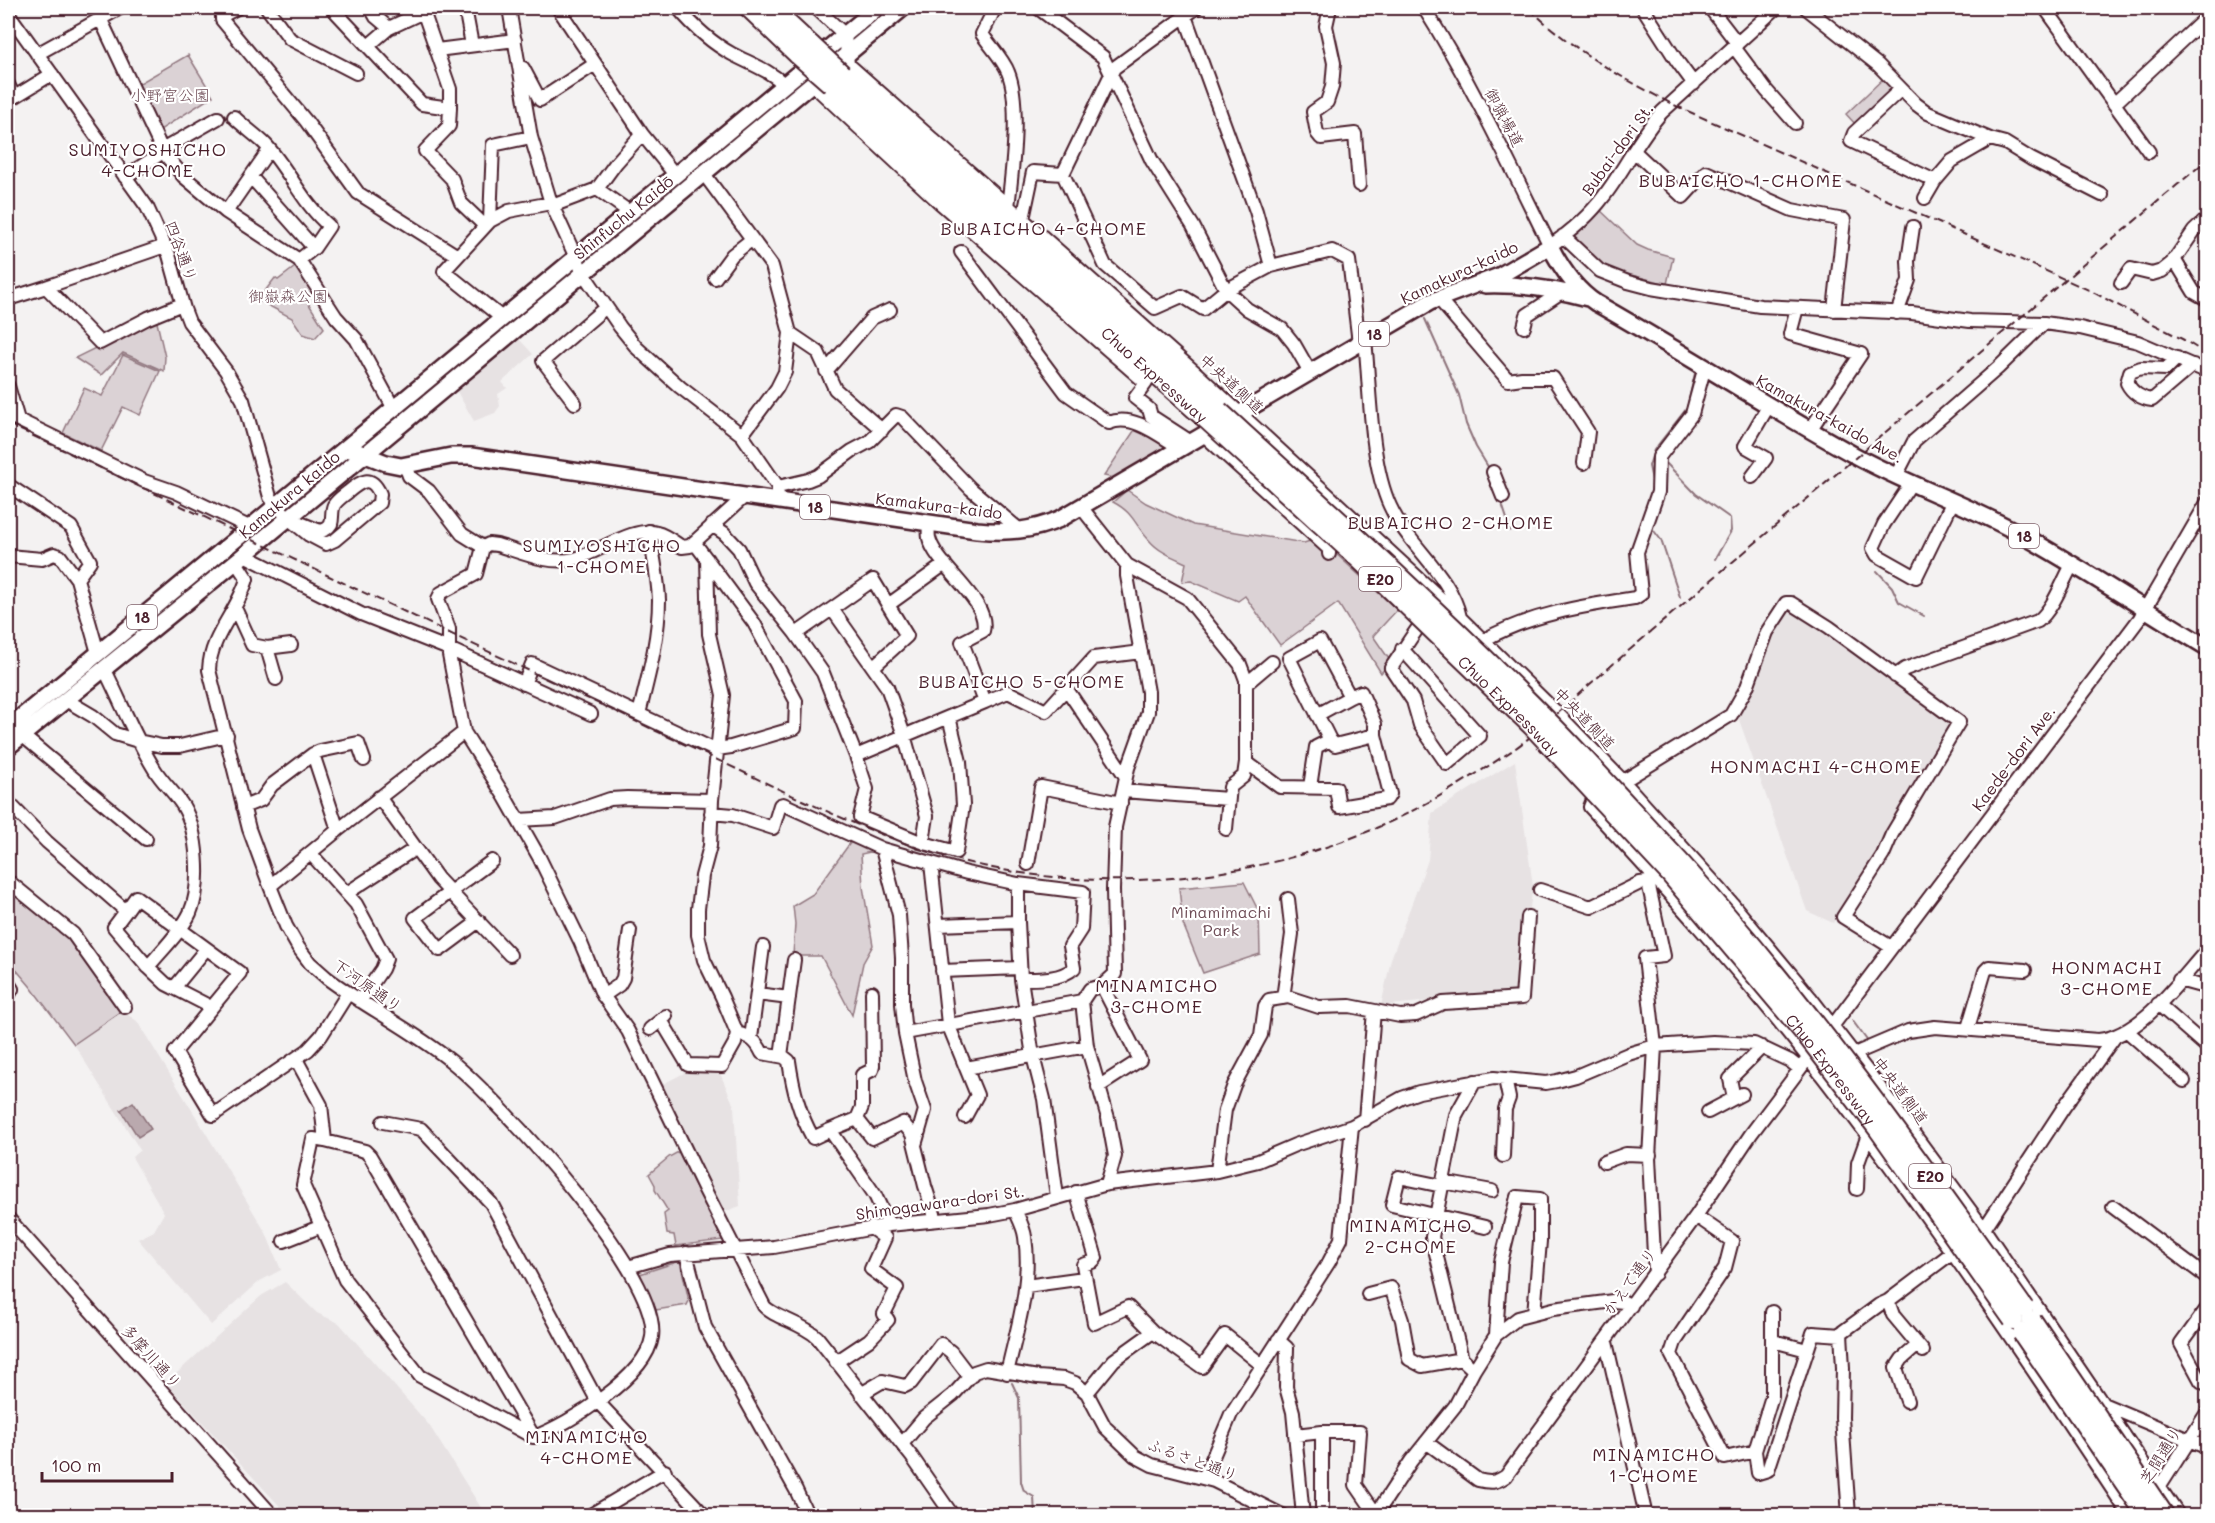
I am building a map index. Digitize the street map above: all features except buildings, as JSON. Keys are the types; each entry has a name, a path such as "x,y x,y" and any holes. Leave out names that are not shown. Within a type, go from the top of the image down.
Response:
{"highway":[{"name":"Chuo Expressway","path":"749,8 934,179 1207,420 1360,560 1532,726 1585,782 1669,873 1810,1040 1950,1230 2147,1515"},
{"name":"Chuo Expressway","path":"771,8 943,166 1370,548 1556,728 1680,863 1763,958 1890,1120 2024,1308 2165,1515"}],"main road":[{"name":"Shinfuchu Kaidō","path":"346,449 877,8"},
{"name":"Shinfuchu Kaidō","path":"364,454 903,8"},
{"name":"Kamakura-kaido","path":"364,454 391,465 405,465 451,456 471,456 744,497 777,494 930,524 1002,533 1021,531 1047,524 1081,507 1438,298 1498,276 1550,246"},
{"name":"Kamakura-kaido Ave.","path":"1550,246 1563,269 1588,298 1810,430 1882,470 2021,534 2208,648"},
{"name":"18","path":"1477,285 1517,285 1563,291 1588,298"},
{"name":"18","path":"346,449 364,454"},
{"name":"Kamakura kaido","path":"240,558 346,449"},
{"name":"Kamakura kaido","path":"283,512 364,454"},
{"name":"18","path":"8,747 12,726 251,528 283,512"},
{"name":"18","path":"12,726 66,700 240,558"}],"street":[{"path":"37,54 120,8"},
{"path":"267,8 290,39 356,74"},
{"path":"332,8 422,104 450,108"},
{"path":"371,8 376,17 389,28"},
{"path":"465,8 472,45"},
{"path":"509,8 531,137 552,205 584,273 637,348 680,387 742,435 777,494 818,476 852,451 869,442 896,415 902,417 971,489 1021,531"},
{"path":"558,8 642,134 676,177"},
{"path":"678,8 708,38 733,54 761,67 785,86"},
{"path":"816,8 845,35 847,55"},
{"path":"995,8 982,34 1008,72 1014,102 1013,153 1008,207"},
{"path":"1038,8 1102,57 1152,160 1193,226 1227,290 1247,309 1282,329 1294,344 1310,372"},
{"path":"1062,174 1111,72 1196,8"},
{"path":"1330,8 1326,26 1334,63 1332,87 1327,102 1313,112 1317,133 1321,138 1355,134 1359,184"},
{"name":"御猟場道","path":"1424,8 1449,48 1507,155 1550,246"},
{"path":"1642,8 1694,84"},
{"path":"1710,8 1766,90 1795,123"},
{"name":"Bubai-dori St.","path":"1550,246 1604,197 1656,119 1776,8"},
{"path":"1806,8 1869,58 1928,113 2005,143 2031,159 2102,195"},
{"path":"2045,8 2149,152"},
{"path":"231,9 222,16 222,20 306,121 358,193 456,255"},
{"path":"368,46 389,28 422,10 450,89 449,126 425,151 452,179 461,203 488,224"},
{"name":"四谷通り","path":"8,13 147,207 165,246 182,304 193,328 222,365 243,400 270,497 283,512"},
{"path":"1185,16 1256,211 1271,266"},
{"path":"2114,104 2208,16"},
{"path":"100,18 163,151 183,176 226,212 299,260 336,317 356,339 394,410"},
{"path":"437,50 515,40"},
{"name":"中央道側道","path":"847,55 848,64 1240,413 1441,599 1623,782 1721,890 1854,1054 1984,1229 2179,1515"},
{"path":"518,59 540,100 595,64"},
{"path":"8,84 11,99 52,74"},
{"path":"812,84 939,202 1146,383 1135,398 1149,409 1151,416 1192,442 1329,549 1329,554"},
{"path":"1901,89 1854,133 1851,141 1935,181"},
{"path":"234,117 246,130 265,144 312,208 329,226 314,248 299,260"},
{"path":"125,177 218,118"},
{"path":"502,318 444,271 456,255 488,224 509,212 552,205 597,189 642,134"},
{"path":"488,224 493,145 531,137"},
{"path":"1925,198 1935,181 1952,161 1990,139"},
{"path":"226,212 269,150"},
{"path":"1634,151 1683,197 1706,172 1792,210 1844,220 1834,310"},
{"path":"1023,219 1033,172 1062,174"},
{"path":"704,174 772,267 790,333 785,372 777,388 742,435"},
{"path":"1062,174 1105,265 1155,308 1182,296 1203,309 1227,290 1271,266 1332,251 1349,260 1376,452 1380,476 1389,505 1400,524 1441,576 1455,598 1461,619"},
{"path":"251,177 314,248"},
{"path":"597,189 631,213"},
{"path":"2121,282 2131,269 2155,274 2163,271 2194,231 2208,218"},
{"path":"1898,313 1909,280 1908,261 1913,227"},
{"path":"1563,236 1600,271 1628,282 1739,304 1947,316 1970,321 2044,323 2095,330 2138,342 2208,372"},
{"path":"715,278 732,255 751,240"},
{"path":"8,299 165,246"},
{"path":"961,252 1065,393 1109,423 1116,420 1127,420 1192,442"},
{"path":"2174,259 2194,292 2208,300"},
{"path":"46,287 100,343 148,318 182,304"},
{"path":"1524,327 1527,315 1563,291"},
{"path":"1438,298 1508,380 1553,378 1588,432 1584,463"},
{"path":"575,403 543,362 606,307"},
{"path":"1797,308 1790,334 1861,354 1810,430"},
{"path":"826,371 872,318 890,310"},
{"path":"1896,476 1914,441 1998,368 2044,323"},
{"path":"790,333 818,352 835,389 882,430"},
{"path":"2177,358 2166,369 2135,369 2127,377 2130,389 2145,399 2152,400 2193,365"},
{"path":"1484,640 1505,628 1541,617 1641,594 1637,552 1658,492 1659,457 1692,414 1705,366"},
{"path":"2159,370 2166,378 2167,388"},
{"path":"8,386 13,417 251,528"},
{"path":"1752,477 1766,458 1745,446 1769,405"},
{"path":"405,465 410,476 429,491 462,534 483,547"},
{"path":"1493,472 1503,497"},
{"path":"368,481 380,494 379,503 331,543 320,543 283,512 320,531 330,525 332,510 337,501 360,482 368,481"},
{"path":"1912,482 1884,524 1873,548 1877,555 1916,577 1953,501"},
{"path":"8,485 71,527 90,561 77,579"},
{"path":"744,497 690,546 681,547 658,533 649,531 623,538 575,559 553,561 497,545 489,544 483,547 476,574 441,593 438,599 449,629 449,649 464,732 540,857 603,996 628,1031 735,1251 768,1311 811,1331 902,1444 953,1515"},
{"name":"Kaede-dori Ave.","path":"1832,1026 2145,610 2208,501"},
{"path":"1081,507 1127,565 1187,598 1240,664 1246,684 1246,762 1244,776 1230,787 1226,829"},
{"path":"332,517 339,528 347,530"},
{"path":"930,524 930,541 976,604 985,624 983,632 962,642 984,702"},
{"path":"712,525 724,533 739,549 755,583 796,634 823,673 867,789 860,817 923,843 956,852 963,805 960,762 949,717"},
{"path":"639,714 656,640 659,602 649,531"},
{"path":"524,684 532,664 717,750 795,728 796,701 754,623 694,542"},
{"path":"8,556 42,559 54,554 60,556 77,579 98,653"},
{"path":"240,558 361,614 449,649 591,714"},
{"name":"下河原通り","path":"240,558 247,579 236,608 217,637 209,670 227,735 243,807 286,926 298,947 318,970 348,993 453,1062 509,1117 590,1212 628,1267 648,1311 652,1336 642,1360 608,1395 534,1437"},
{"path":"650,1029 663,1018 688,1065 722,1066 735,1043 737,1033 704,960 698,935 702,876 710,846 723,695 709,634 706,559"},
{"path":"888,605 945,564"},
{"path":"1107,1184 1115,1156 1108,1118 1087,1046 1082,1000 1090,989 1102,986 1115,974 1113,884 1115,827 1126,777 1148,712 1148,692 1127,565"},
{"path":"1895,676 1905,669 2038,621 2048,613 2072,565"},
{"path":"796,634 873,580 907,636 873,667"},
{"path":"1402,649 1480,736 1447,764 1420,725 1413,701 1391,668 1402,649 1441,599"},
{"path":"1891,947 1843,917 1883,855 1892,834 1959,722 1829,627 1791,603 1786,603 1767,632 1747,687 1731,715 1592,802 1590,807 1808,1058 1868,1135 1952,1253 2130,1515"},
{"path":"236,608 252,645 267,648 291,645"},
{"path":"832,609 887,687 904,735 927,816 923,843"},
{"path":"1350,697 1320,641 1289,658 1330,740 1335,745 1375,735"},
{"path":"267,648 276,679"},
{"path":"856,756 1008,692 1046,711 1094,658 1141,652"},
{"path":"1246,684 1272,662"},
{"path":"104,668 138,741 157,774 184,807 195,837 196,886 193,904 179,930 148,967"},
{"path":"537,690 545,670"},
{"path":"1066,688 1126,777"},
{"path":"1246,762 1280,787 1336,788 1339,807 1387,799 1390,794 1375,735 1375,724 1361,692 1317,715"},
{"path":"66,700 93,716 115,734 138,741 162,746 180,746 227,735"},
{"path":"12,726 146,839"},
{"path":"270,886 379,797 464,732"},
{"path":"1310,787 1316,747 1330,740"},
{"path":"243,807 261,800 272,785 320,751 358,742 364,760"},
{"path":"313,754 338,830"},
{"path":"1028,864 1041,787 1122,797 1228,799"},
{"path":"379,797 438,879 510,954"},
{"path":"518,820 555,818 610,799 627,798 712,807 773,828 780,805 783,804 882,849 967,873 1018,884 1083,892 1081,928 1070,946 1074,968 1068,973 1048,979 1021,974 942,971"},
{"path":"8,802 55,849 126,911"},
{"path":"347,893 416,848"},
{"path":"882,849 898,915 905,1033 915,1080 925,1110 915,1145"},
{"path":"1540,890 1591,907 1651,879 1685,851"},
{"path":"311,854 362,913 386,960 360,1001"},
{"path":"479,921 440,950 415,918 492,861"},
{"path":"931,863 948,1024 977,1095 965,1117"},
{"path":"1651,879 1664,956 1645,958 1655,1046 1650,1155 1654,1274"},
{"path":"8,881 73,934 125,1007"},
{"path":"1018,884 1021,974 1033,1056 1044,1099 1057,1197"},
{"path":"212,1007 166,984 148,967 114,927 136,897 240,973 175,1052 213,1115 308,1050 321,1036 348,993"},
{"path":"1283,998 1292,934 1288,899"},
{"path":"1217,1171 1225,1110 1234,1085 1261,1035 1265,1006 1269,1000 1288,997 1319,1006 1350,1006 1400,1016 1416,1015 1443,1003 1522,998 1528,917"},
{"path":"938,925 1018,922"},
{"path":"603,996 619,985 623,978 626,935"},
{"path":"751,1038 763,947"},
{"path":"1854,1054 1908,1031 1935,1027 1968,1028 2098,1041 2114,1038 2145,1019 2208,949"},
{"path":"174,988 206,950"},
{"path":"781,1056 794,960"},
{"path":"1968,1028 1985,971 1989,967 2025,970"},
{"path":"2179,980 2208,988"},
{"path":"8,983 12,989 8,996"},
{"path":"1098,1087 1140,1060 1102,986"},
{"path":"737,1033 751,1038 759,1045 762,1053 781,1056 789,1061 798,1108 813,1138 857,1119 862,1107 862,1075 872,1070 873,1066 872,992"},
{"path":"757,994 789,998"},
{"path":"905,1033 1082,1000"},
{"path":"2158,1004 2208,1048"},
{"path":"1365,1120 1374,1011"},
{"name":"かえで通り","path":"1426,1442 1478,1480 1488,1483 1498,1482 1515,1466 1696,1216 1751,1134 1832,1026"},
{"path":"2127,1032 2184,1081"},
{"path":"1849,1515 1842,1418 1841,1333 1984,1229 2064,1107 2114,1038"},
{"name":"Shimogawara-dori St.","path":"735,1251 774,1247 889,1225 1015,1210 1107,1184 1217,1171 1258,1161 1295,1145 1352,1126 1402,1098 1494,1078 1546,1083 1557,1081 1655,1046 1713,1042 1754,1044 1790,1061 1800,1069"},
{"path":"966,1068 1087,1046"},
{"path":"1708,1112 1738,1096 1730,1079 1762,1047"},
{"path":"296,1059 321,1105 325,1142"},
{"path":"1503,1156 1505,1109 1509,1098 1505,1079"},
{"path":"1473,1370 1462,1359 1432,1237 1456,1115 1475,1081"},
{"path":"857,1119 872,1138 903,1123 912,1134 936,1220"},
{"path":"383,1122 421,1129 490,1203 598,1402 705,1515"},
{"path":"1204,1479 1231,1414 1329,1262 1341,1239 1352,1126"},
{"path":"830,1130 875,1195 889,1225"},
{"path":"1857,1189 1858,1163 1868,1135"},
{"path":"313,1138 365,1151 370,1156 534,1437 420,1376 345,1280 303,1185 313,1138"},
{"path":"1604,1162 1626,1154 1650,1155"},
{"path":"1485,1227 1392,1205 1399,1177 1492,1191"},
{"path":"1076,1192 1096,1258 1083,1265 1094,1323 1128,1306 1153,1332 1202,1367 1226,1335 1262,1365"},
{"path":"1496,1335 1501,1262 1517,1197 1540,1199 1540,1240 1534,1314"},
{"path":"2113,1207 2208,1278"},
{"path":"1007,1373 1026,1286 1025,1236 1015,1210"},
{"path":"1696,1216 1732,1241 1725,1268 1675,1342 1671,1354 1725,1458 1755,1451"},
{"name":"多摩川通り","path":"8,1218 273,1515"},
{"path":"284,1241 322,1226"},
{"path":"836,1362 869,1340 888,1320 884,1314 897,1288 871,1269 885,1238 872,1228"},
{"path":"628,1267 686,1253 735,1251"},
{"path":"686,1253 705,1327 808,1515"},
{"path":"1026,1286 1084,1278"},
{"path":"1368,1294 1391,1288 1402,1320 1409,1359 1422,1366 1462,1359"},
{"path":"1295,1435 1360,1432 1356,1485 1376,1515 1426,1442 1455,1406 1473,1370 1496,1335 1518,1318 1534,1314 1613,1301 1624,1302 1631,1306"},
{"path":"1888,1301 1893,1315 1920,1348 1902,1359 1896,1368 1907,1401"},
{"path":"2208,1307 2181,1344 2201,1381 2208,1385"},
{"path":"1772,1312 1772,1396 1755,1451 1758,1473 1768,1470 1813,1333 1841,1335"},
{"path":"902,1444 924,1418 953,1395 974,1372 986,1368 1007,1373 1064,1379 1075,1383 1087,1393 1114,1360 1153,1332"},
{"path":"1278,1341 1287,1348 1286,1387 1293,1412 1303,1515"},
{"path":"1773,1341 1807,1350"},
{"path":"1606,1342 1646,1515"},
{"path":"861,1394 883,1381 905,1386 911,1383 941,1344 951,1352 970,1377"},
{"name":"ふるさと通り","path":"1087,1393 1105,1427 1135,1456 1152,1465 1214,1481 1284,1515"},
{"path":"2104,1405 2208,1448"},
{"name":"芝間通り","path":"2139,1515 2208,1411"},
{"path":"1322,1432 1322,1515"},
{"path":"589,1515 665,1471"}],"shaded area":[{"path":"518,338 533,354 502,382 507,388 498,394 500,406 495,413 474,421 456,390"},
{"path":"1786,603 1954,720 1833,923 1807,911 1737,714"},
{"path":"1515,761 1533,886 1518,992 1381,1006 1391,959 1428,860 1432,813"},
{"path":"122,1011 137,1021 198,1120 266,1233 281,1270 260,1281 211,1325 138,1239 154,1231 164,1213 132,1157 140,1150 74,1044"},
{"path":"690,1070 720,1073 734,1106 740,1206 724,1212 659,1086"},
{"path":"133,1102 151,1129 138,1137 121,1110"},
{"path":"285,1282 317,1313 339,1323 429,1425 485,1514 288,1515 166,1383 261,1296"}],"green space":[{"name":"小野宮公園","path":"188,55 213,96 157,132 133,87"},
{"path":"1886,76 1898,88 1857,126 1846,114"},
{"path":"1599,209 1637,245 1673,257 1667,284 1603,268 1571,238"},
{"name":"御嶽森公園","path":"299,264 315,292 305,298 324,328 315,338 303,334 292,318 258,300 275,278 278,280"},
{"path":"156,318 165,357 164,371 123,353 101,375 75,358"},
{"path":"123,355 160,371 140,415 123,407 101,451 63,433 84,388 102,396"},
{"path":"1136,428 1165,444 1168,448 1114,478 1104,476"},
{"path":"1127,490 1146,503 1193,525 1304,543 1319,538 1397,610 1373,636 1391,662 1381,673 1338,603 1280,645 1245,596 1238,601 1191,581 1182,582 1186,563 1157,548 1130,515 1113,502"},
{"path":"853,839 875,851 861,854 863,887 873,945 863,963 852,1015 821,956 793,956 795,924 793,906 813,894"},
{"name":"Minamimachi Park","path":"1244,882 1259,912 1260,954 1203,973 1183,924 1179,888"},
{"path":"8,888 69,936 122,1011 74,1044 8,960"},
{"path":"680,1151 723,1240 676,1246 674,1235 667,1234 664,1214 668,1211 655,1190 649,1174"},
{"path":"680,1261 689,1301 687,1305 656,1310 640,1274"}],"waterway":[{"path":"1425,319 1459,395 1466,424 1490,470"},
{"path":"1653,485 1649,466 1654,450 1687,408 1696,369"},
{"path":"1664,461 1696,494 1730,518 1731,531 1715,559"},
{"path":"1501,501 1511,531"},
{"path":"1651,527 1661,540 1680,597"},
{"path":"1877,571 1892,587 1899,602 1924,616"},
{"path":"1852,1020 1869,1043"},
{"path":"1012,1383 1019,1398 1021,1482 1024,1491 1034,1497 1035,1516"}],"railway":[{"path":"1529,8 1579,49 1672,104 2091,291 2208,355"},
{"path":"8,424 802,800 882,835 966,862 1018,873 1071,879 1178,878 1230,871 1283,860 1334,844 1415,810 1518,747 1718,574 2208,159"}],"district":[{"name":"SUMIYOSHICHO 4-CHOME","path":"148,159"},
{"name":"BUBAICHO 1-CHOME","path":"1741,180"},
{"name":"BUBAICHO 4-CHOME","path":"1044,228"},
{"name":"BUBAICHO 2-CHOME","path":"1451,522"},
{"name":"SUMIYOSHICHO 1-CHOME","path":"602,555"},
{"name":"BUBAICHO 5-CHOME","path":"1022,681"},
{"name":"HONMACHI 4-CHOME","path":"1816,766"},
{"name":"HONMACHI 3-CHOME","path":"2107,977"},
{"name":"MINAMICHO 3-CHOME","path":"1157,995"},
{"name":"MINAMICHO 2-CHOME","path":"1411,1235"},
{"name":"MINAMICHO 4-CHOME","path":"587,1446"},
{"name":"MINAMICHO 1-CHOME","path":"1654,1464"}]}
